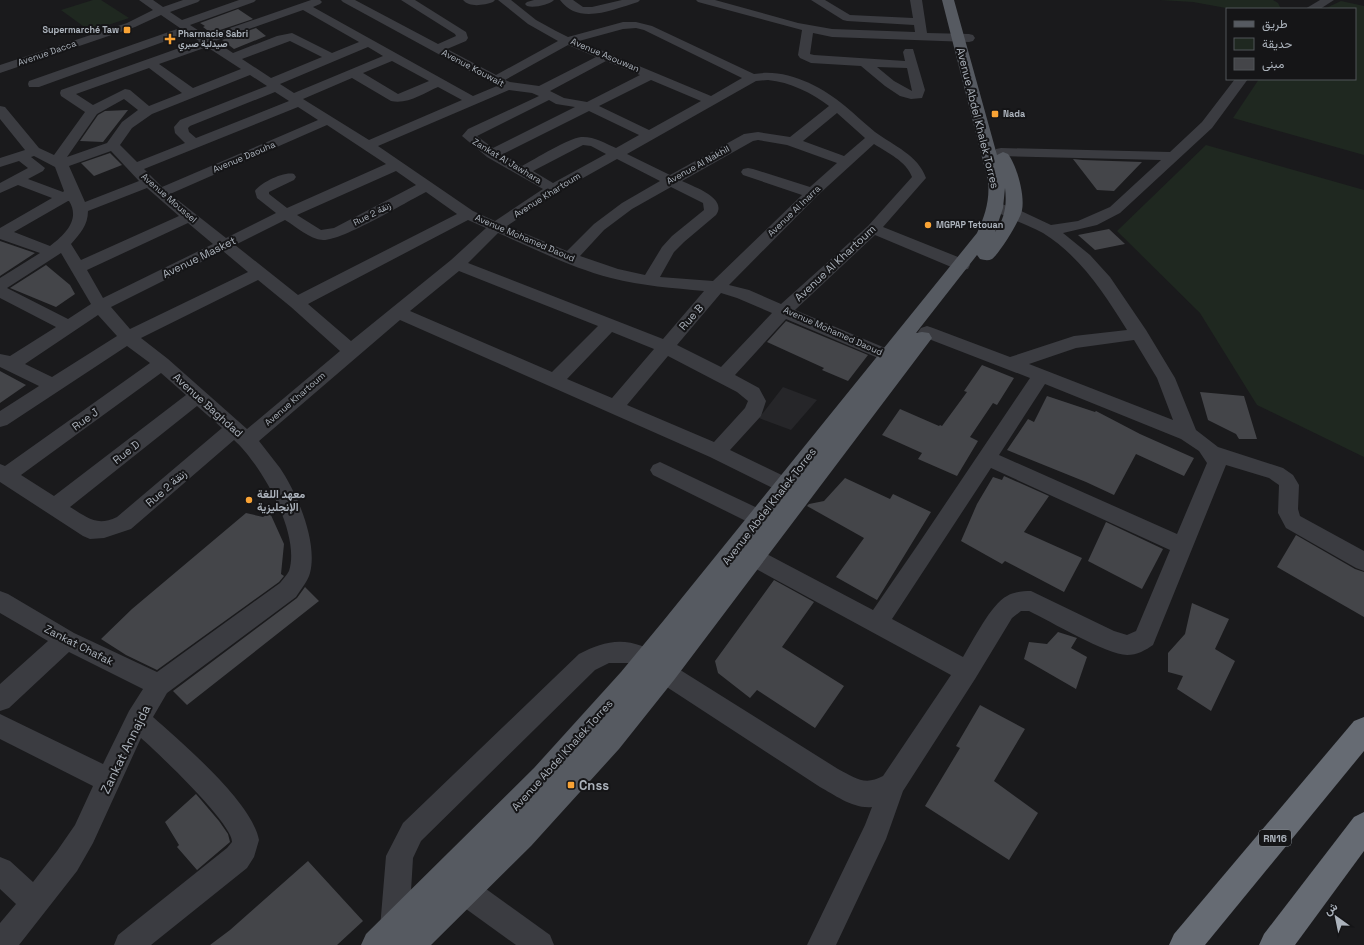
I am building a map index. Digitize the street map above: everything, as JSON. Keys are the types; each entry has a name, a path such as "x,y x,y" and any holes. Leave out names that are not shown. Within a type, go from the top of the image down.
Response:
{"highway":[{"name":"RN16","path":"1185,945 1364,730"},
{"path":"1275,945 1364,827"}],"main road":[{"name":"Avenue Abdel Khalek Torres","path":"396,941 465,891 564,791 609,740 656,666 759,518 896,359 934,323 1010,225 1014,213 1014,191 963,38 948,0"},
{"name":"Avenue Abdel Khalek Torres","path":"396,941 544,778 656,666 753,557 985,234 991,223 996,207 996,180 963,38 958,0"}],"street":[{"name":"Avenue Mohamed Daoud","path":"145,0 296,100 368,145 468,214 568,258 608,271 649,281 717,287 743,294 784,310 896,359"},
{"name":"Avenue Dacca","path":"0,69 131,25 161,11 194,0"},
{"path":"34,84 185,27 250,0"},
{"path":"66,93 320,0"},
{"name":"Avenue Kouwait","path":"348,0 501,83 526,88 561,101 589,106 649,134"},
{"path":"407,0 460,32 462,38 437,49"},
{"path":"469,0 475,2 489,0"},
{"name":"Avenue Asouwan","path":"504,0 542,29 712,101"},
{"path":"531,4 548,0"},
{"path":"566,0 579,9 589,11 634,0"},
{"path":"702,0 808,28 845,34 963,38"},
{"path":"816,0 847,18 919,22"},
{"path":"916,0 921,37"},
{"path":"1314,8 1328,0"},
{"path":"304,6 471,100"},
{"path":"368,145 471,100 569,40 623,26 642,26 752,78"},
{"path":"808,28 804,55 806,57 912,65"},
{"path":"864,62 903,92 917,96 919,93 906,36"},
{"path":"232,58 281,39 292,37 331,57"},
{"path":"194,144 182,133 182,127 185,123 205,116 331,57 369,42"},
{"path":"134,168 296,100 393,56"},
{"path":"544,94 607,56"},
{"path":"150,63 186,96 205,116"},
{"path":"14,65 34,84 42,89 59,89 92,111"},
{"path":"0,110 6,125 34,151 59,163 113,146 123,128 136,117 147,111 251,70"},
{"path":"353,73 396,98 404,97 438,82"},
{"path":"492,154 651,75"},
{"name":"Avenue Khartoum","path":"240,435 351,351 457,264 496,227 553,189 617,154 649,134 752,78 763,76 783,78 823,96 837,106 873,138 913,165"},
{"path":"108,78 125,94 147,111"},
{"path":"1050,230 1081,226 1110,213 1207,125 1241,80"},
{"path":"0,284 52,251 78,227 81,220 81,209 68,195 59,163 92,111 125,94"},
{"name":"Zankat Al Jawhara","path":"544,94 469,134 470,138 492,154 553,189"},
{"path":"792,143 837,106"},
{"name":"Avenue Daouha","path":"160,193 328,120"},
{"name":"Avenue Al Nakhil","path":"568,258 599,227 614,215 669,181 749,137 759,135 792,143 846,162"},
{"name":"Avenue Al Inarra","path":"717,287 812,193 873,138"},
{"path":"522,172 580,141 590,142 708,200 712,204 712,209 710,212 678,239 668,250 649,281"},
{"name":"Avenue Moussel","path":"113,146 160,193 297,303 351,351"},
{"path":"0,163 34,151"},
{"path":"1001,152 1174,156"},
{"path":"0,190 38,168 20,156"},
{"name":"Avenue Masket","path":"5,361 68,326 100,306 286,214 396,165"},
{"name":"Avenue Al Khartoum","path":"724,375 784,310 873,229 919,178 913,165"},
{"path":"748,172 812,193"},
{"path":"286,214 262,193 264,188 288,177"},
{"path":"17,180 68,195"},
{"path":"81,209 149,182"},
{"name":"Rue 2 زنقة","path":"286,214 316,233 324,235 338,231 426,186"},
{"path":"1,234 68,195"},
{"path":"996,207 1014,213 1050,230 1084,258 1104,281 1140,334 1166,378 1188,434"},
{"path":"297,303 468,214"},
{"path":"0,216 17,224"},
{"path":"77,268 190,217"},
{"path":"873,229 962,265"},
{"path":"1,234 52,251"},
{"name":"Avenue Baghdad","path":"52,251 77,268 100,306 128,337 162,363 240,435 273,474 283,492 298,534 302,555 299,574 288,590"},
{"path":"457,264 666,347 724,375 744,387 752,393 757,401 754,411 717,452"},
{"path":"0,420 128,337 258,273"},
{"name":"Rue B","path":"614,408 717,287"},
{"path":"0,291 68,326"},
{"path":"397,312 717,452 785,486"},
{"path":"821,945 877,830 892,785 967,671 1004,611 1014,603 1031,601 1109,640 1126,645 1137,643 1145,638 1217,463 1213,453 1206,446 1188,434 1011,363 934,323"},
{"path":"554,381 609,325"},
{"path":"1011,363 1074,342 1140,334"},
{"path":"5,361 54,386"},
{"name":"Rue J","path":"4,473 162,363"},
{"path":"877,622 925,552 1041,375"},
{"name":"Rue D","path":"54,508 197,396"},
{"name":"Rue 2 زنقة","path":"54,508 90,530 102,531 115,528 124,523 240,435"},
{"path":"1213,453 1276,473 1281,476 1289,485 1288,510 1290,518 1293,522 1364,562"},
{"path":"987,458 1182,546"},
{"path":"660,470 759,518"},
{"path":"4,473 54,508"},
{"path":"753,557 967,671"},
{"name":"Zankat Annajda","path":"1,945 67,861 84,834 138,719 159,685 288,590"},
{"name":"Zankat Chafak","path":"0,602 66,640 159,685"},
{"path":"0,700 66,640"},
{"path":"396,941 400,856 412,832 587,662 601,654 614,650 634,653 829,778 860,793 872,795 882,792 892,785"},
{"path":"128,945 237,858 244,849 246,840 243,828 211,789 183,760 138,719"},
{"path":"0,726 109,781"},
{"path":"0,871 35,902"},
{"path":"465,891 540,945"}],"shaded area":[{"path":"783,387 817,400 791,430 759,418"}],"green space":[{"path":"93,0 101,0 129,18 90,31 61,10"},
{"path":"1160,0 1273,0 1278,3 1280,8 1226,8 1193,2"},
{"path":"1341,1 1364,6 1364,155 1233,118 1258,80 1356,80 1356,8 1326,8"},
{"path":"1206,145 1364,190 1364,457 1257,405 1200,313 1117,231"}],"building":[{"path":"238,9 253,19 211,33 200,23"},
{"path":"256,28 266,36 234,49 222,40"},
{"path":"128,110 103,142 80,141 98,115 105,111"},
{"path":"110,153 122,165 94,176 81,163"},
{"path":"1073,159 1142,162 1114,191 1097,190"},
{"path":"1109,229 1125,244 1095,250 1078,235"},
{"path":"0,241 35,253 0,276"},
{"path":"46,265 70,285 75,294 56,307 10,288"},
{"path":"786,321 868,355 848,381 822,370 824,368 767,342"},
{"path":"982,365 1014,378 997,405 993,403 970,437 978,441 957,476 918,459 922,453 882,435 900,409 942,426 967,392 964,391"},
{"path":"0,371 26,385 0,403"},
{"path":"1200,392 1244,396 1257,439 1239,439 1236,434 1208,420"},
{"path":"1047,396 1095,412 1096,411 1140,434 1194,458 1184,476 1136,454 1114,495 1007,450 1028,419 1034,422"},
{"path":"1004,476 1049,496 1024,532 1082,558 1064,592 1005,561 1002,564 961,541 977,504 993,477 1002,480"},
{"path":"845,478 890,499 893,494 931,512 877,600 836,577 864,538 807,506 809,504 824,501"},
{"path":"246,513 263,517 270,513 284,544 281,574 284,576 279,582 157,670 126,655 101,639 132,609"},
{"path":"1106,522 1163,549 1142,589 1088,561"},
{"path":"1296,535 1355,569 1364,572 1364,617 1277,567"},
{"path":"774,580 814,602 782,647 844,686 815,728 757,690 750,698 718,673 715,661"},
{"path":"305,587 319,601 187,705 173,691 297,598"},
{"path":"1192,603 1229,619 1215,649 1235,661 1211,711 1177,689 1183,676 1168,672 1168,653 1185,634"},
{"path":"1058,632 1077,638 1071,648 1087,657 1076,689 1024,659 1029,642 1047,644"},
{"path":"980,705 1025,729 994,781 1038,813 1009,860 925,806 960,748 956,746"},
{"path":"196,794 219,821 228,834 230,842 197,870 177,847 179,845 165,822"},
{"path":"308,861 363,921 337,945 210,945 230,930"}],"place":[{"name":"Supermarché Taw","path":"127,30"},
{"name":"Pharmacie Sabri صيدلية صبري","path":"170,39"},
{"name":"Nada","path":"995,114"},
{"name":"MGPAP Tetouan","path":"928,225"},
{"name":"معهد اللغة الإنجليزية","path":"249,500"},
{"name":"Cnss","path":"571,785"}]}
